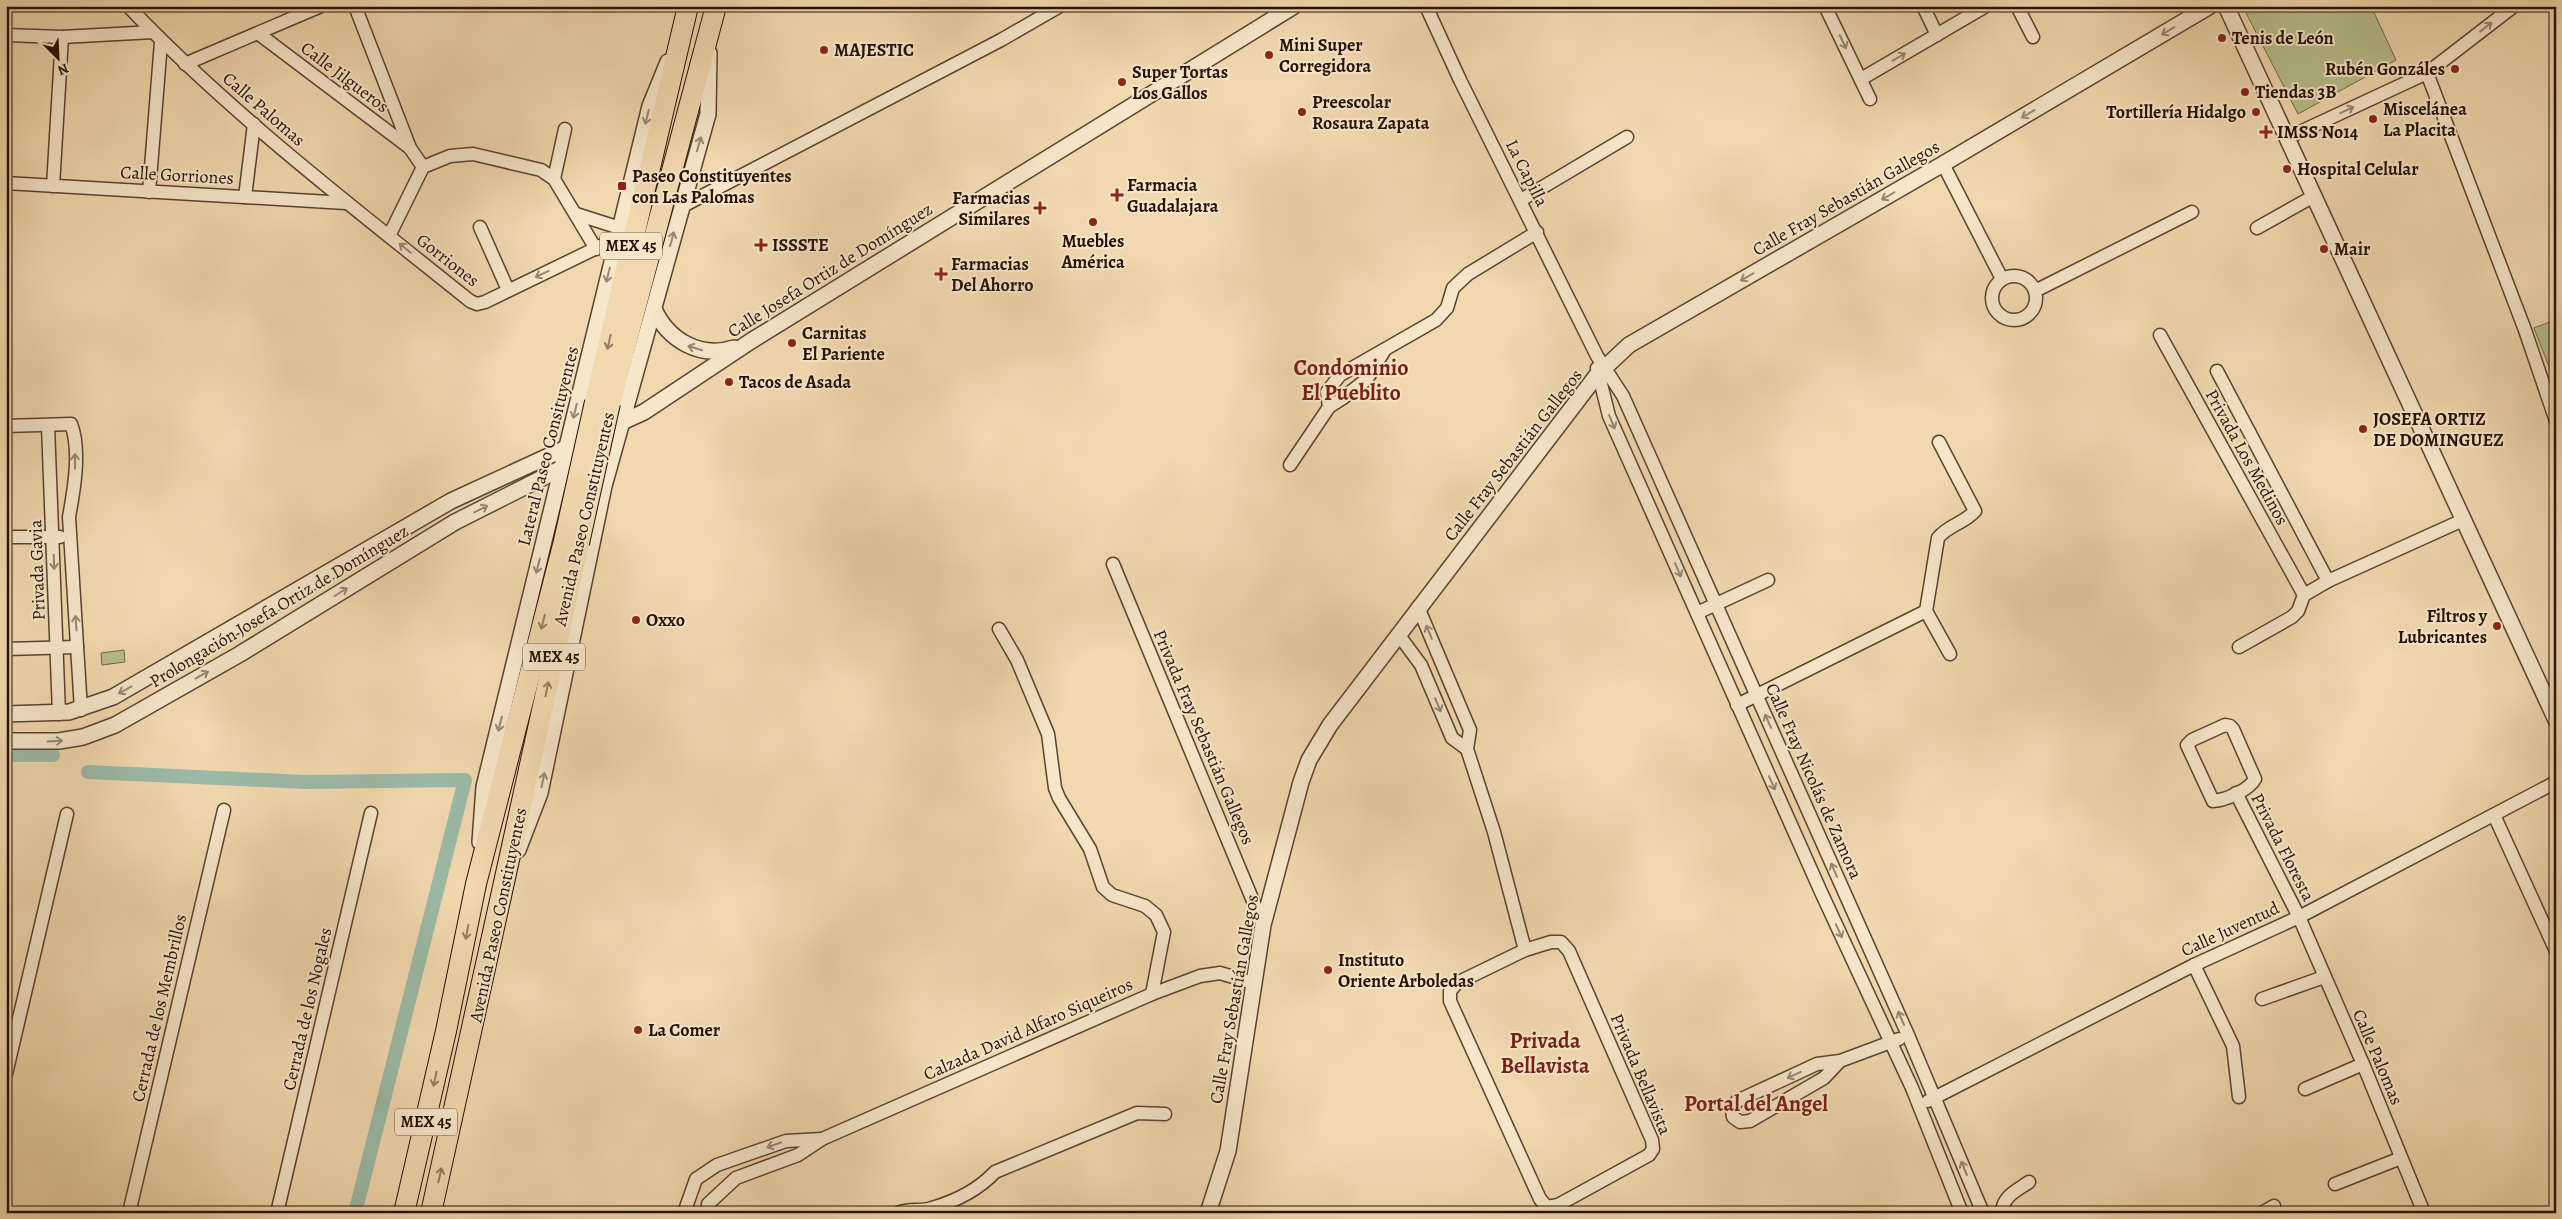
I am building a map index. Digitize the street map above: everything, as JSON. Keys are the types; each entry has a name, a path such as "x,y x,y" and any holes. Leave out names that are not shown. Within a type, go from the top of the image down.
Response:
{"highway":[{"name":"Avenida Paseo Constituyentes","path":"431,1213 610,404 716,6"},
{"name":"Avenida Paseo Constituyentes","path":"404,1213 446,1031 476,884 564,541 667,90 686,15"}],"street":[{"name":"Calle Palomas","path":"128,6 185,64 346,203"},
{"name":"Calle Jilgueros","path":"185,64 321,6"},
{"name":"Calle Jilgueros","path":"355,6 410,148 423,167"},
{"path":"680,208 1001,40 1060,6"},
{"name":"Calle Josefa Ortiz de Domínguez","path":"566,447 644,412 743,346 1294,6"},
{"name":"La Capilla","path":"1426,6 1460,80 1537,232 1600,366"},
{"path":"1825,6 1870,99"},
{"path":"1923,6 1937,35"},
{"path":"1861,79 1986,6"},
{"path":"2017,6 2033,37"},
{"name":"Calle Fray Sebastián Gallegos","path":"1208,1213 1228,1151 1263,924 1295,799 1309,760 1330,725 1600,366 1629,345 1943,164 2210,6"},
{"path":"2226,6 2556,720"},
{"path":"2287,138 2427,73 2514,6"},
{"name":"Lateral Paseo Consituyentes","path":"476,884 484,787 566,447 650,106 686,15"},
{"path":"503,891 540,793 604,486 654,309 680,208 708,114 709,32"},
{"name":"Calle Jilgueros","path":"259,34 410,148"},
{"path":"6,35 157,37 150,192"},
{"path":"53,186 62,37"},
{"path":"2427,73 2521,321 2556,421"},
{"path":"245,197 254,124"},
{"path":"554,179 565,129"},
{"path":"1521,200 1627,137"},
{"path":"389,236 423,167 450,156 473,154 541,170 554,179 596,249"},
{"path":"1943,164 2002,279"},
{"name":"Calle Gorriones","path":"6,183 346,203"},
{"path":"2257,228 2314,196"},
{"name":"Gorriones","path":"346,203 470,301 477,304 485,302 596,249 619,233"},
{"path":"2035,291 2192,212"},
{"path":"576,214 619,233"},
{"path":"480,227 508,290"},
{"path":"1329,407 1327,392 1340,376 1436,320 1446,308 1453,288 1468,274 1537,232"},
{"path":"2017,276 2025,278 2035,291 2036,302 2032,311 2017,320 2008,319 2000,315 1994,308 1992,300 1993,291 2002,279 2017,276"},
{"path":"654,309 668,331 688,346 719,351 743,346"},
{"name":"Privada Los Medinos","path":"2160,335 2304,595"},
{"path":"1290,465 1329,407 1367,379 1384,351"},
{"path":"1600,366 1609,416 1891,1042 1962,1213"},
{"name":"Calle Fray Nicolás de Zamora","path":"1600,366 1622,396 1908,1036 1982,1213"},
{"name":"Privada Los Medinos","path":"2217,371 2328,581"},
{"name":"Calle Josefa Ortiz de Domínguez","path":"562,468 618,440 644,412"},
{"name":"Privada Gavia","path":"58,714 48,426 71,424 74,434 75,488 69,517 81,710"},
{"path":"6,426 48,426"},
{"path":"1939,442 1975,511 1970,516 1945,529 1938,538 1926,611 1950,654"},
{"name":"Prolongación Josefa Ortiz de Domínguez","path":"6,714 58,714 81,710 126,690 451,501 566,447"},
{"name":"Prolongación Josefa Ortiz de Domínguez","path":"6,741 67,740 83,737 115,724 240,654 455,522 562,468"},
{"path":"555,496 566,501 579,501 593,495 604,486"},
{"path":"451,501 456,509 455,522"},
{"path":"546,531 565,520 579,518 588,522 594,532"},
{"path":"2239,647 2292,617 2298,611 2304,595 2328,581 2463,520"},
{"path":"6,537 70,537"},
{"name":"Privada Fray Sebastián Gallegos","path":"1113,564 1263,924"},
{"path":"1697,613 1768,580"},
{"path":"1418,607 1470,730 1467,748 1494,832 1526,950"},
{"path":"1738,705 1926,611"},
{"path":"999,629 1017,660 1048,734 1054,788 1058,798 1090,849 1103,887 1112,895 1145,906 1156,915 1164,932 1152,994"},
{"path":"1398,634 1421,665 1452,738 1467,748"},
{"path":"6,649 77,647"},
{"name":"Privada Floresta","path":"2225,725 2233,729 2255,779 2252,784 2236,793 2213,801 2188,751 2187,745 2192,740 2225,725"},
{"name":"Calle Juventud","path":"1918,1106 2194,965 2299,917 2556,782"},
{"name":"Privada Floresta","path":"2236,793 2299,917"},
{"name":"Cerrada de los Membrillos","path":"129,1213 224,810"},
{"name":"Cerrada de los Nogales","path":"277,1213 371,813"},
{"path":"6,1074 67,814"},
{"path":"2494,815 2556,952"},
{"name":"Calle Palomas","path":"2299,917 2363,1064 2424,1213"},
{"name":"Privada Bellavista","path":"1551,942 1561,942 1569,951 1652,1140 1653,1149 1649,1155 1558,1205 1547,1207 1540,1199 1450,1002 1450,991 1457,983 1526,950 1551,942"},
{"path":"2194,965 2233,1046 2239,1097"},
{"name":"Calzada David Alfaro Siqueiros","path":"707,1213 708,1204 736,1178 798,1155 822,1139 1152,994 1200,976 1220,973 1253,983"},
{"path":"2262,999 2324,977"},
{"path":"1840,1061 1824,1078 1750,1120 1740,1122 1733,1117 1732,1110 1737,1101 1817,1064 1840,1061 1908,1036"},
{"path":"2305,1089 2363,1064"},
{"path":"898,1213 905,1210 931,1209 981,1187 996,1172 1136,1113 1166,1114"},
{"name":"Calzada David Alfaro Siqueiros","path":"684,1213 696,1178 717,1165 786,1141 822,1139"},
{"path":"2336,1184 2401,1158"},
{"path":"2001,1213 2002,1203 2009,1195 2029,1182"},
{"path":"2262,1213 2274,1206"}],"green space":[{"path":"2255,6 2371,6 2396,60 2298,114 2246,13"},
{"path":"2550,322 2556,333 2556,370 2551,372 2534,328"},
{"path":"124,650 125,662 102,665 101,653"}],"waterway":[{"path":"6,755 53,755"},
{"path":"88,772 306,782 465,780 355,1213"}],"place":[{"name":"Tenis de León","path":"2222,38"},
{"name":"MAJESTIC","path":"824,50"},
{"name":"Mini Super Corregidora","path":"1269,55"},
{"name":"Rubén Gonzáles","path":"2455,69"},
{"name":"Super Tortas Los Gallos","path":"1122,82"},
{"name":"Tiendas 3B","path":"2245,92"},
{"name":"Preescolar Rosaura Zapata","path":"1302,112"},
{"name":"Tortillería Hidalgo","path":"2256,112"},
{"name":"Miscelánea La Placita","path":"2373,119"},
{"name":"IMSS No14","path":"2266,132"},
{"name":"Hospital Celular","path":"2287,169"},
{"name":"Paseo Constituyentes con Las Palomas","path":"622,186"},
{"name":"Farmacia Guadalajara","path":"1117,195"},
{"name":"Farmacias Similares","path":"1040,208"},
{"name":"Muebles América","path":"1093,222"},
{"name":"ISSSTE","path":"761,245"},
{"name":"Mair","path":"2324,249"},
{"name":"Farmacias Del Ahorro","path":"941,274"},
{"name":"Carnitas El Pariente","path":"792,343"},
{"name":"Tacos de Asada","path":"729,382"},
{"name":"JOSEFA ORTIZ DE DOMINGUEZ","path":"2363,429"},
{"name":"Oxxo","path":"636,620"},
{"name":"Filtros y Lubricantes","path":"2497,626"},
{"name":"Instituto Oriente Arboledas","path":"1328,970"},
{"name":"La Comer","path":"638,1030"}],"district":[{"name":"Condominio El Pueblito","path":"1351,380"},
{"name":"Privada Bellavista","path":"1545,1054"},
{"name":"Portal del Angel","path":"1756,1104"}]}
